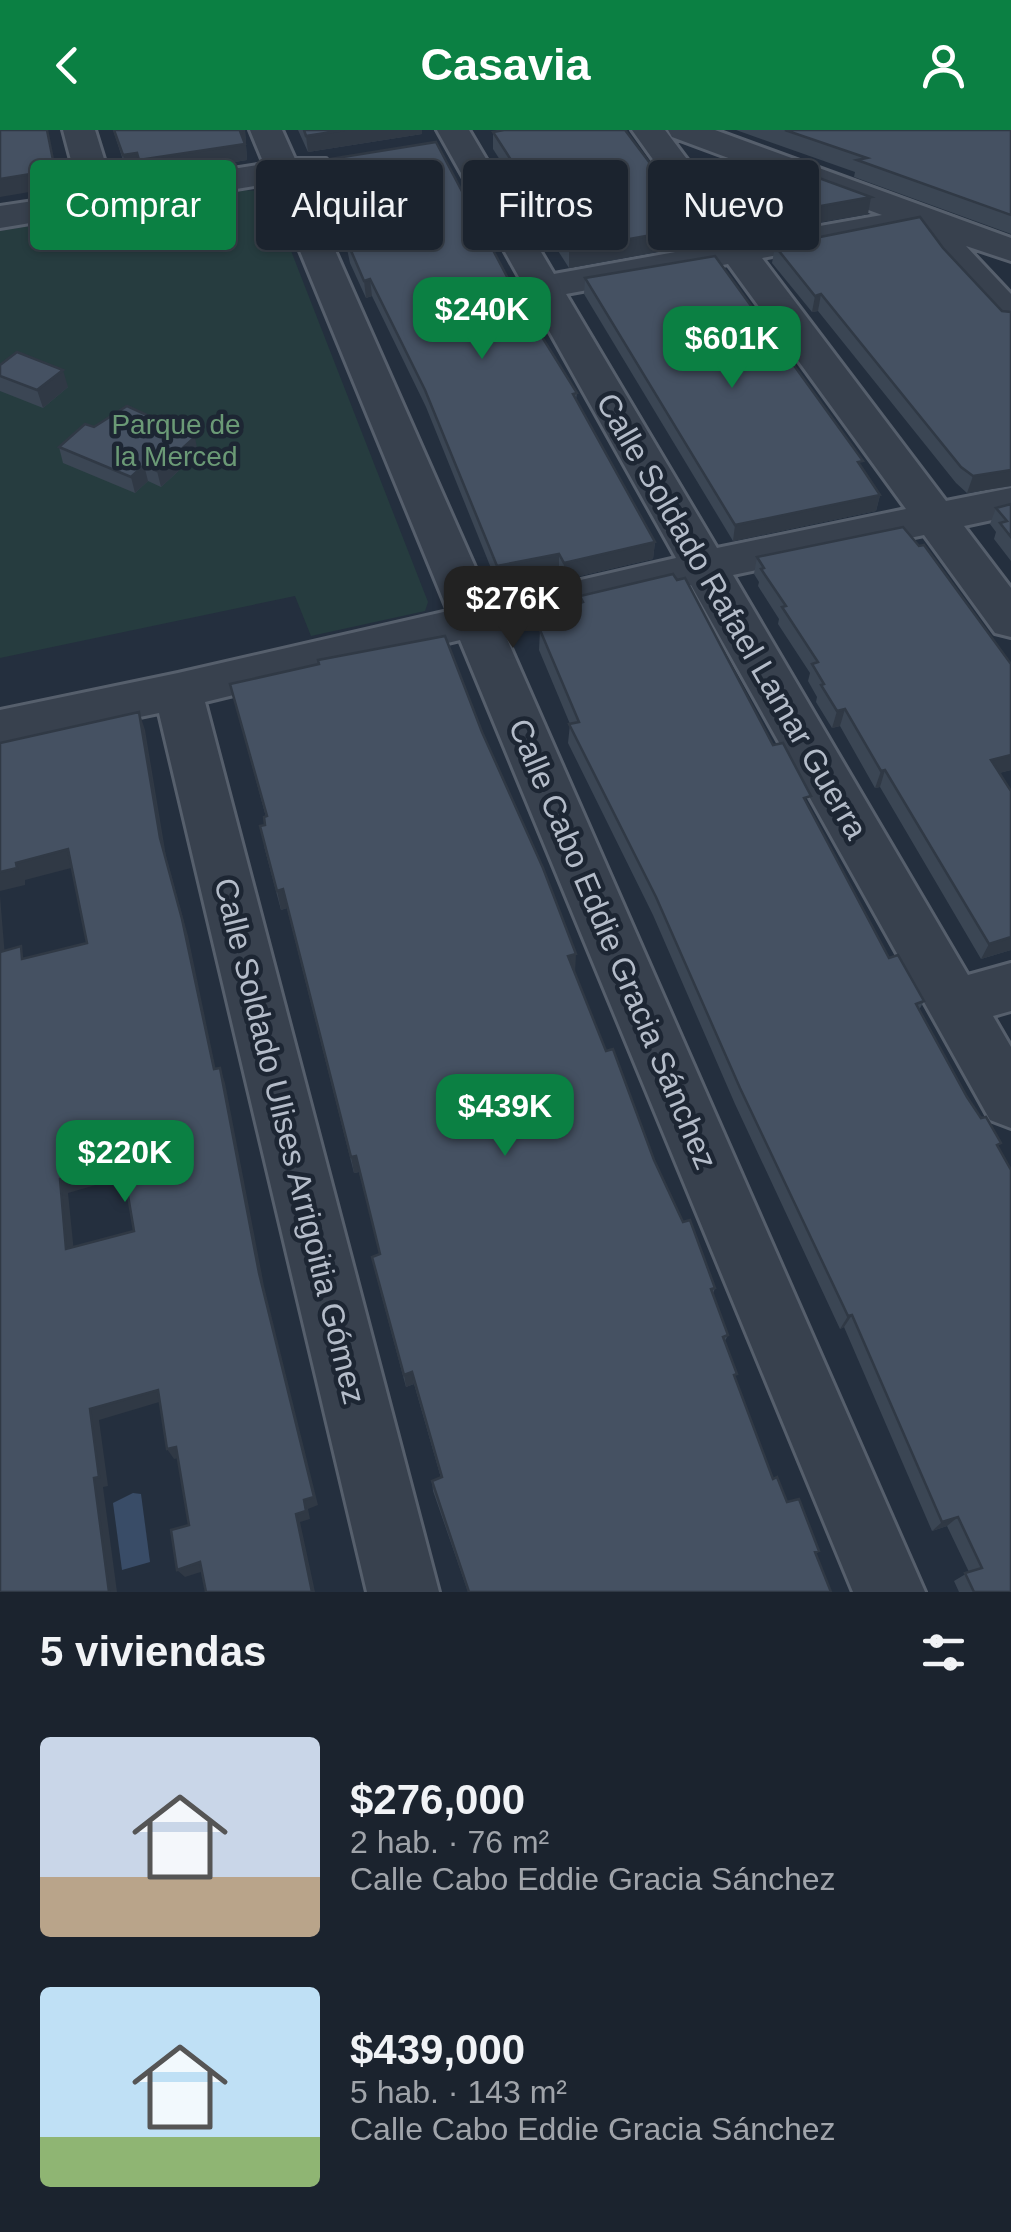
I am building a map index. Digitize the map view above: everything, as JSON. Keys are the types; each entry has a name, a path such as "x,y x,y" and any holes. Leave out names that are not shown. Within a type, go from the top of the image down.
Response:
{"street":[{"path":"79,130 88,160"},
{"path":"648,130 1011,621"},
{"path":"684,130 1011,250"},
{"name":"Calle Soldado Rafael Lamar Guerra","path":"457,139 1011,1101"},
{"path":"236,162 275,151 331,160"},
{"name":"Calle Cabo Eddie Gracia Sánchez","path":"275,151 889,1592"},
{"path":"0,217 30,212"},
{"path":"543,287 926,216"},
{"path":"926,216 1003,298"},
{"path":"0,728 705,566 1011,502"},
{"name":"Calle Soldado Ulises Arrigoitia Gómez","path":"178,690 402,1592"},
{"path":"955,1004 1011,987"}],"green space":[{"name":"Parque de la Merced","path":"236,191 256,191 256,250 291,250 428,602 425,611 311,636 295,596 0,658 0,231 30,226 30,250 236,250"}],"water":[{"path":"133,1493 141,1494 150,1562 122,1570 113,1503"}],"building":[{"path":"0,130 47,130 53,160 30,160 30,174 0,179"},
{"path":"114,130 245,130 240,131 245,144 139,160 137,153 123,155"},
{"path":"304,130 344,130 306,136"},
{"path":"625,130 648,161 648,236 628,239 628,160 511,160 493,132"},
{"path":"785,130 1011,130 1011,215 857,160 867,158"},
{"path":"436,142 463,193 463,250 493,250 577,393 573,394 655,542 564,563 559,554 497,566 425,390 370,279 364,281 351,250 443,250 443,160 324,160"},
{"path":"819,178 871,197 819,206"},
{"path":"920,217 943,248 1002,311 1011,312 1011,470 973,476 961,467 821,294 815,296 778,250 819,250 819,237"},
{"path":"715,256 863,461 858,462 880,495 735,525 585,278"},
{"path":"17,352 63,370 37,390 0,376 0,365"},
{"path":"127,406 195,437 157,471 144,465 131,477 59,447 85,424 94,427"},
{"path":"1011,504 1011,537 1000,523 1007,521 996,508"},
{"path":"903,527 919,546 924,545 1011,664 1011,755 991,760 1011,791 1011,937 989,944 885,770 881,771 845,709 837,711 821,685 824,684 812,664 818,662 782,607 786,606 757,557"},
{"path":"673,574 677,580 685,578 773,745 783,743 811,796 804,798 889,958 898,955 924,1001 916,1004 967,1097 981,1118 986,1117 1001,1143 997,1145 1011,1170 1011,1592 974,1592 965,1573 982,1568 958,1517 942,1522 852,1315 848,1316 740,1088 656,897 569,724 579,722 540,630 552,613 583,602 580,596"},
{"path":"445,636 482,732 543,868 576,954 568,956 606,1051 613,1049 654,1160 683,1222 690,1220 715,1288 711,1289 728,1335 723,1337 737,1374 734,1375 773,1479 777,1477 787,1502 799,1499 831,1592 469,1592 432,1481 442,1477 412,1372 404,1375 372,1257 380,1254 356,1156 351,1157 283,889 277,891 260,826 265,825 267,816 230,684 319,664 318,660"},
{"path":"139,712 160,838 214,1069 220,1068 259,1273 314,1497 304,1500 306,1511 296,1514 312,1592 206,1592 200,1562 177,1570 171,1530 189,1525 176,1447 167,1449 158,1390 90,1409 99,1477 94,1478 109,1592 0,1592 0,952 21,946 22,959 87,943 68,849 16,863 17,868 0,872 0,743","holes":["122,1160 134,1231 66,1249 60,1179"]}]}
